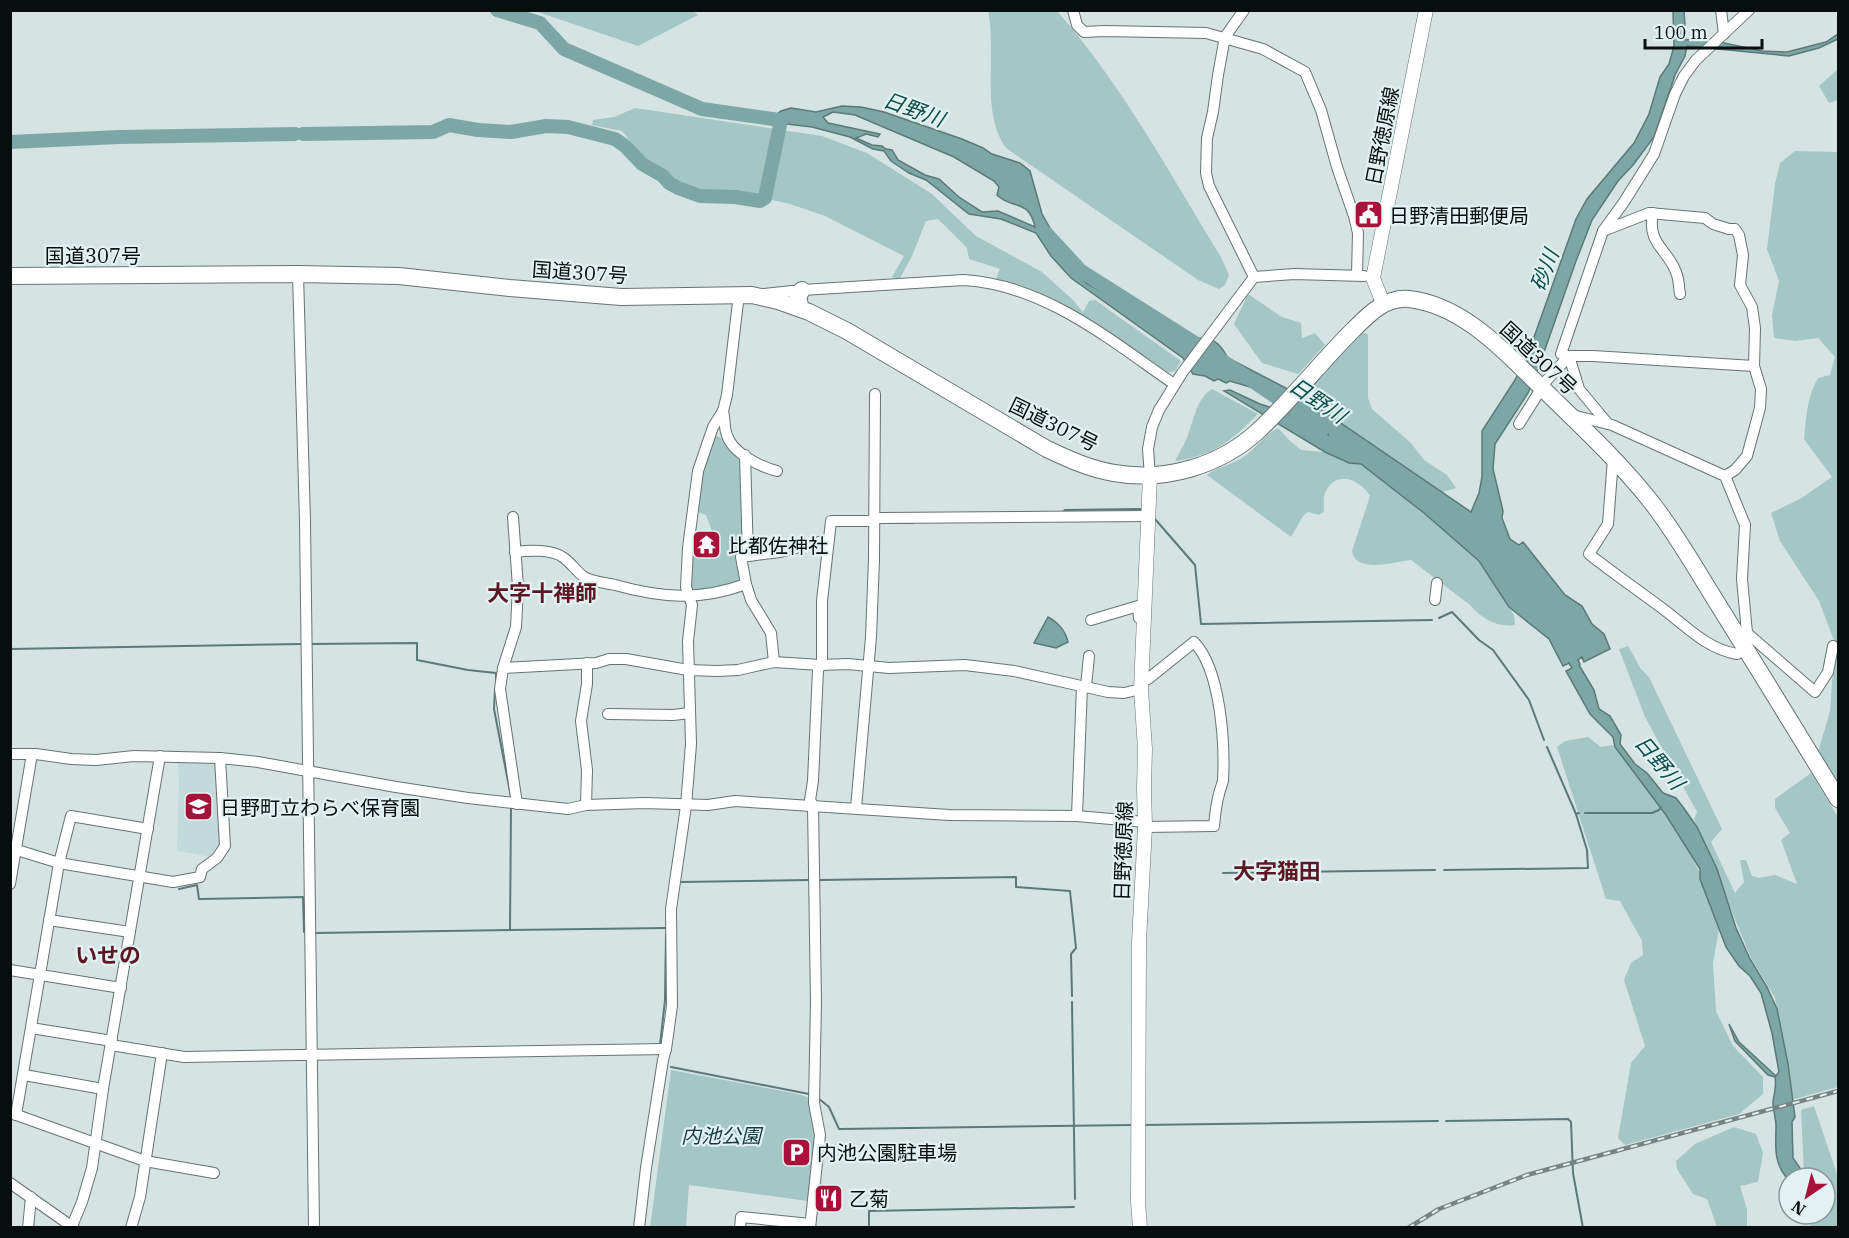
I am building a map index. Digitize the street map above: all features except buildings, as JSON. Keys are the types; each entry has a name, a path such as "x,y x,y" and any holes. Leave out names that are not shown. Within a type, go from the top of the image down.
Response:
{"highway":[{"name":"国道307号","path":"10,276 298,274 399,276 621,297 746,295 801,309 847,331 1047,449 1076,463 1114,473 1150,476 1187,470 1218,459 1258,431 1349,334 1383,303 1408,299 1437,307 1462,318 1495,343 1541,384 1654,505 1744,640 1839,799"},
{"path":"801,309 798,297 802,290"}],"main road":[{"name":"日野徳原線","path":"1373,278 1426,10"},
{"path":"1373,278 1383,303"},
{"name":"日野徳原線","path":"1140,1227 1139,942 1145,824 1142,685 1150,476"}],"street":[{"path":"1073,10 1077,25 1084,32 1206,33 1263,49 1305,72 1324,118 1337,167 1354,216 1358,233 1357,275"},
{"path":"1244,10 1225,37 1207,138 1206,173 1209,186 1254,277"},
{"path":"1722,10 1724,34"},
{"path":"1519,424 1541,384 1565,355 1603,231 1654,154 1675,94 1684,76 1696,60 1749,10"},
{"path":"1603,231 1637,216 1653,213 1705,218 1713,224 1735,229 1739,235 1743,255 1740,285 1752,307 1755,328 1754,366 1761,389 1760,408 1747,456 1736,470 1725,476"},
{"path":"1653,213 1651,225 1654,236 1677,273 1680,294"},
{"path":"298,274 305,521 314,1227"},
{"path":"1150,476 1148,449 1152,428 1159,410 1174,384 1254,277 1294,274 1357,275 1373,278"},
{"path":"639,1227 672,1006 671,909 686,806 691,744 688,670 692,605 686,587 687,548 698,471 713,427 723,411 746,295 964,280 980,281 1050,303 1089,326 1174,384"},
{"path":"1565,355 1754,366"},
{"path":"1565,355 1579,389 1608,424"},
{"path":"856,808 871,637 875,394"},
{"path":"723,411 727,437 737,449 768,469 777,471"},
{"path":"1568,413 1608,424 1725,476 1745,525 1742,579 1744,640 1737,654 1693,635 1667,612 1589,554 1608,524 1613,459"},
{"path":"746,455 748,556"},
{"path":"740,1227 741,1217 810,1226 819,1134 814,1103 816,1002 813,806 810,800 813,781 818,670 822,662 822,601 827,540 831,521 879,518 1149,516"},
{"path":"513,518 518,587 516,627 503,668 500,689 517,804"},
{"path":"774,662 771,633 751,600 741,557 780,552 827,540"},
{"path":"515,552 527,550 558,554 583,576 657,595 690,596 722,593 746,584"},
{"path":"1435,600 1437,583"},
{"path":"1091,620 1138,606 1139,626 1144,627"},
{"path":"1744,640 1815,692 1828,672 1833,646"},
{"path":"10,754 80,759 160,756 220,758 307,771 396,788 568,809 586,805 644,803 686,806 735,801 961,815 1077,816 1145,824 1214,826 1218,795 1222,784 1221,715 1209,668 1194,642 1142,685 1124,693 1108,692 1014,671 965,665 889,668 848,664 774,662 738,670 688,670 626,659 503,668"},
{"path":"1077,816 1084,687 1089,656"},
{"path":"586,805 587,770 581,721 587,684 587,663"},
{"path":"609,714 674,715 690,713"},
{"path":"10,884 34,754"},
{"path":"10,1183 73,1227 92,1168 103,1089 160,756"},
{"path":"17,850 59,863 172,882 196,879 200,877 202,869 217,858 225,846 220,758"},
{"path":"148,829 71,816 59,863 24,1075 13,1114 94,1145 145,1161 214,1173"},
{"path":"49,920 130,932"},
{"path":"10,970 121,988"},
{"path":"31,1028 184,1057 666,1049"},
{"path":"131,1227 140,1197 162,1053"},
{"path":"24,1075 103,1089"},
{"path":"28,1227 31,1197"}],"shaded area":[{"path":"1673,11 1684,11 1686,40 1701,38 1762,51 1787,52 1826,42 1838,34 1838,39 1819,48 1789,56 1687,46 1654,137 1618,181 1592,220 1536,375 1528,393 1495,444 1493,469 1503,511 1502,518 1510,539 1519,545 1523,542 1565,595 1582,606 1592,624 1604,634 1610,649 1584,662 1582,657 1578,660 1594,690 1599,709 1610,716 1621,735 1620,744 1635,764 1647,773 1663,793 1676,798 1683,807 1697,827 1717,869 1736,928 1777,1009 1788,1064 1795,1117 1792,1122 1793,1158 1799,1166 1780,1166 1777,1159 1773,1102 1775,1077 1768,1075 1735,1041 1729,1024 1739,1042 1776,1076 1779,1072 1772,1033 1761,993 1726,947 1700,879 1700,869 1666,815 1615,747 1613,737 1590,714 1566,671 1572,668 1569,663 1563,666 1549,639 1509,607 1479,561 1424,513 1361,464 1349,463 1325,452 1224,391 1230,390 1260,404 1286,412 1329,435 1291,405 1259,386 1250,387 1230,381 1226,383 1218,379 1214,381 1205,376 1193,374 1183,358 1071,278 1051,256 1036,233 1001,219 969,214 926,180 909,173 891,161 884,151 873,149 850,137 812,127 762,121 762,118 772,118 781,111 791,108 816,112 842,106 861,107 884,112 962,139 992,154 1020,163 1030,171 1042,214 1060,253 1086,283 1183,337 1214,341 1228,358 1301,396 1471,512 1479,493 1482,477 1482,431 1515,380 1528,354 1576,219 1587,199 1634,143 1649,114 1660,77 1669,64 1674,46","holes":["833,112 855,115 954,157 994,181 999,187 997,195 1029,212 1035,227 998,211 982,212 960,198 939,179 925,175 898,160 892,150 856,138 866,134 878,137 880,134 828,123 823,117"]},
{"path":"1048,617 1061,627 1068,642 1056,648 1034,643"},
{"name":"日野町立わらべ保育園","path":"216,760 222,843 211,857 177,851 179,776 177,761"}],"green space":[{"path":"535,11 693,11 698,15 638,46"},
{"path":"988,11 1057,11 1124,99 1164,162 1221,257 1229,275 1225,285 1219,289 1198,280 1006,148 998,134 993,117"},
{"path":"1838,69 1838,100 1829,103 1819,86"},
{"path":"635,108 822,136 867,153 932,194 976,236 1042,272 1083,312 1089,301 1095,300 1181,361 1175,371 1166,373 1152,363 995,281 1000,269 969,259 967,248 938,219 926,221 912,256 899,280 892,277 904,256 825,216 790,204 745,194 699,192 672,182 662,169 644,158 622,131 592,125 593,120 614,117"},
{"path":"1795,151 1836,152 1838,154 1838,789 1817,756 1830,711 1835,643 1819,601 1780,541 1771,513 1800,499 1832,477 1804,439 1811,392 1818,378 1830,375 1835,357 1818,338 1795,341 1774,338 1772,315 1779,281 1767,249 1775,184 1780,163"},
{"path":"1248,294 1282,317 1301,323 1302,338 1315,333 1325,345 1298,374 1262,363 1234,324"},
{"path":"1358,332 1368,334 1368,398 1372,409 1411,443 1424,460 1447,475 1456,488 1436,494 1321,421 1312,386"},
{"path":"1212,389 1258,414 1221,446 1201,455 1175,461 1202,399"},
{"path":"1278,428 1301,450 1325,452 1349,463 1361,464 1424,513 1479,561 1514,615 1515,625 1502,625 1484,618 1411,560 1376,565 1360,562 1355,558 1352,551 1370,496 1354,481 1341,479 1335,481 1324,495 1324,512 1319,515 1308,512 1303,516 1291,537 1207,475 1242,458"},
{"path":"712,434 726,440 742,458 743,582 691,594 689,541 698,543 702,555 717,552 717,544 706,515 695,511 700,471"},
{"path":"1628,646 1641,669 1649,677 1722,829 1711,842 1735,893 1744,882 1740,860 1746,860 1752,876 1759,878 1775,875 1797,884 1781,840 1790,833 1775,808 1775,799 1811,773 1838,817 1838,1087 1791,1100 1775,998 1751,958 1694,819 1697,812 1645,717 1619,649"},
{"path":"1588,737 1601,747 1613,745 1674,824 1702,877 1720,924 1713,963 1716,1011 1733,1046 1763,1077 1763,1094 1739,1114 1625,1145 1618,1138 1631,1063 1645,1046 1624,980 1631,963 1643,955 1642,941 1620,901 1606,899 1557,747 1565,741"},
{"name":"内池公園","path":"671,1070 810,1098 815,1132 808,1201 689,1185 686,1227 650,1228"},
{"path":"1814,1106 1834,1166 1804,1166 1801,1110"},
{"path":"1734,1127 1756,1134 1763,1153 1758,1182 1740,1186 1747,1209 1747,1227 1717,1227 1707,1199 1693,1194 1677,1169 1676,1161 1695,1144"},
{"path":"1837,1174 1838,1227 1811,1227 1837,1226"}],"waterway":[{"name":"日野川","path":"497,10 540,23 564,49 702,109 780,120"},
{"path":"303,134 433,132 449,125 511,132 546,126 568,127 615,139 642,164 678,188 700,196 735,197 760,201 765,198 781,120"},
{"path":"10,142 119,137 295,134"},
{"name":"日野川","path":"1046,233 1081,271 1214,355 1323,429"},
{"path":"1062,513 1065,510 1142,509"},
{"path":"1155,519 1195,565 1201,624 1432,620"},
{"path":"880,523 913,523"},
{"path":"1439,618 1452,612 1479,640 1493,650 1529,700 1544,740"},
{"path":"310,644 417,643 417,660 496,673 496,684"},
{"path":"10,649 302,644"},
{"path":"495,690 494,709 511,797"},
{"path":"1547,747 1576,814 1579,813"},
{"path":"511,807 510,930 666,928"},
{"path":"1585,813 1652,813 1661,807"},
{"path":"1444,870 1588,868 1587,850 1576,814"},
{"path":"1223,873 1435,870"},
{"path":"820,880 1016,877 1016,887 1070,891 1076,948 1071,954 1072,996"},
{"path":"680,882 809,880"},
{"path":"179,889 197,885 199,899 303,897 304,932"},
{"path":"315,933 510,930"},
{"path":"660,1045 665,1000 666,934"},
{"path":"1072,1002 1075,1199"},
{"path":"671,1067 809,1094"},
{"path":"818,1098 829,1107 839,1129 1133,1125"},
{"path":"1446,1121 1568,1119 1571,1122 1573,1173 1583,1228"},
{"path":"1142,1125 1438,1121"},
{"path":"869,1228 869,1211 1074,1207"}],"railway":[{"path":"1408,1228 1439,1209 1527,1175 1838,1091"}],"place":[{"name":"日野清田郵便局","path":"1368,215"},
{"name":"比都佐神社","path":"707,545"},
{"name":"日野町立わらべ保育園","path":"199,807"},
{"name":"内池公園駐車場","path":"796,1152"},
{"name":"乙菊","path":"828,1198"}],"district":[{"name":"大字十禅師","path":"542,592"},
{"name":"大字猫田","path":"1277,870"},
{"name":"いせの","path":"108,954"}],"water label":[{"name":"砂川","path":"1544,270"}]}
